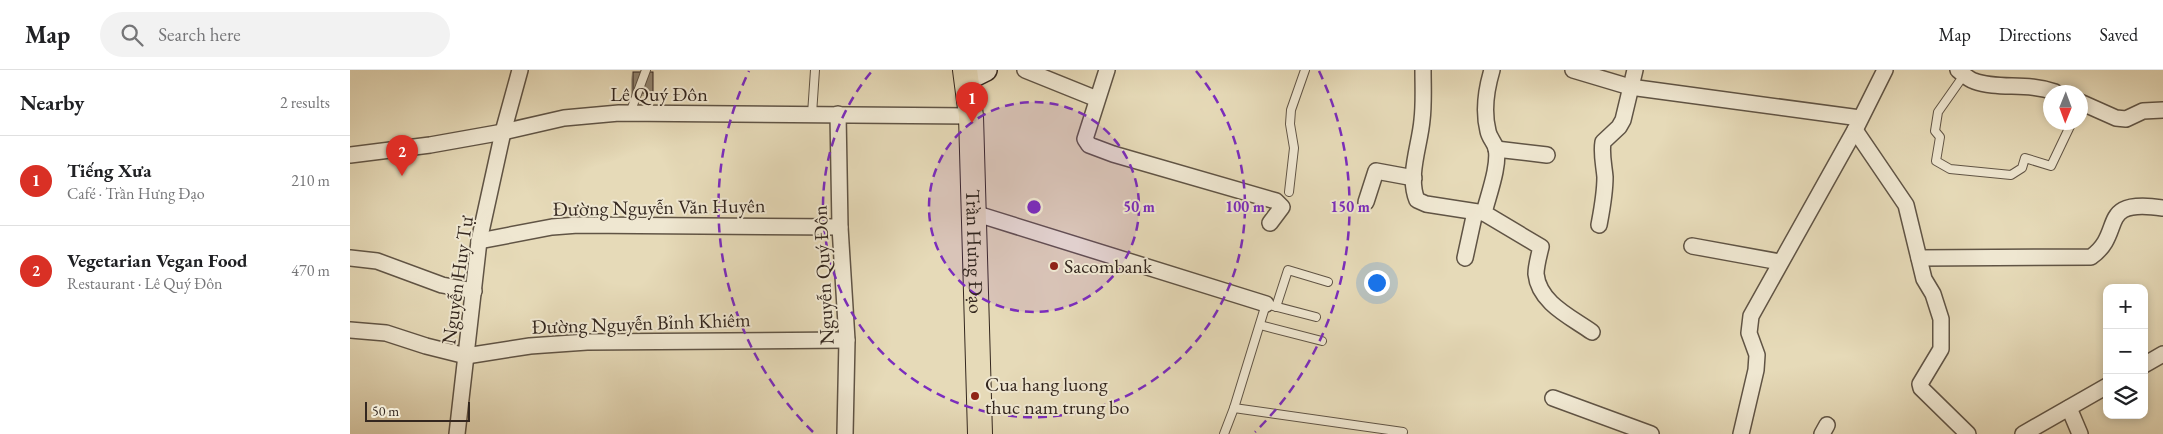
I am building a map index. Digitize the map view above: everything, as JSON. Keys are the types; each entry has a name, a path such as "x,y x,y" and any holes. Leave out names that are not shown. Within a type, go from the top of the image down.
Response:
{"main road":[{"name":"Trần Hưng Đạo","path":"972,73 971,116 980,434"}],"street":[{"name":"Nguyễn Huy Tự","path":"457,434 479,242 503,132 520,70"},
{"path":"1025,70 1097,99"},
{"path":"1107,70 1086,139 1089,145 1113,154 1276,201 1282,208 1270,223"},
{"path":"1423,70 1423,119 1414,178 1417,200 1426,204 1480,212 1541,247 1536,273 1540,289 1551,304 1592,332"},
{"path":"1465,258 1495,168 1496,149 1488,133 1486,116 1487,89 1492,70"},
{"path":"1573,70 1630,87 1858,124"},
{"path":"1599,225 1604,191 1603,142 1620,127 1635,70"},
{"path":"1740,434 1756,370 1757,355 1749,333 1751,316 1858,124 1885,70"},
{"path":"1961,72 1973,81 1984,84 2035,86 2043,88"},
{"path":"2088,106 2116,118 2126,119 2143,111 2163,110"},
{"name":"Lê Quý Đôn","path":"350,155 386,152 503,132 564,118 630,113 971,116"},
{"name":"Nguyễn Quý Đôn","path":"838,114 840,226 847,340 845,434"},
{"path":"1858,124 1906,205 1924,279 1938,307 1943,331 1941,349 1920,384 1921,388 1968,434"},
{"path":"1496,149 1547,154"},
{"path":"1366,202 1376,171 1414,178"},
{"path":"1919,258 2091,257 2097,253 2102,245 2119,212 2131,206 2163,208"},
{"path":"974,213 1271,306"},
{"name":"Đường Nguyễn Văn Huyên","path":"479,242 552,227 578,225 840,226"},
{"path":"1692,246 1780,262"},
{"path":"350,258 377,261 442,285 474,291"},
{"name":"Đường Nguyễn Bỉnh Khiêm","path":"350,330 386,333 466,356 530,346 587,342 847,340"},
{"path":"2148,363 2163,354"},
{"path":"2023,434 2103,388"},
{"path":"1553,398 1651,434"},
{"path":"2069,408 2080,434"}],"lane":[{"path":"630,113 646,70"},
{"path":"812,114 815,70"},
{"path":"1289,192 1294,148 1290,124 1291,110 1305,70"},
{"path":"1961,72 1938,112 1935,132 1940,137 1936,161 1950,169 2011,176 2022,168 2025,158 2050,166 2068,130"},
{"path":"1224,434 1260,325 1288,270 1328,282"},
{"path":"1271,306 1316,317"},
{"path":"1260,325 1322,341"},
{"path":"1234,408 1403,432"}],"building":[{"path":"633,72 653,72 653,93 633,93"}],"place":[{"name":"Tiếng Xưa","path":"972,123"},
{"name":"Vegetarian Vegan Food","path":"402,176"},
{"name":"Sacombank","path":"1054,266"},
{"name":"Cua hang luong thuc nam trung bo","path":"975,396"}]}
